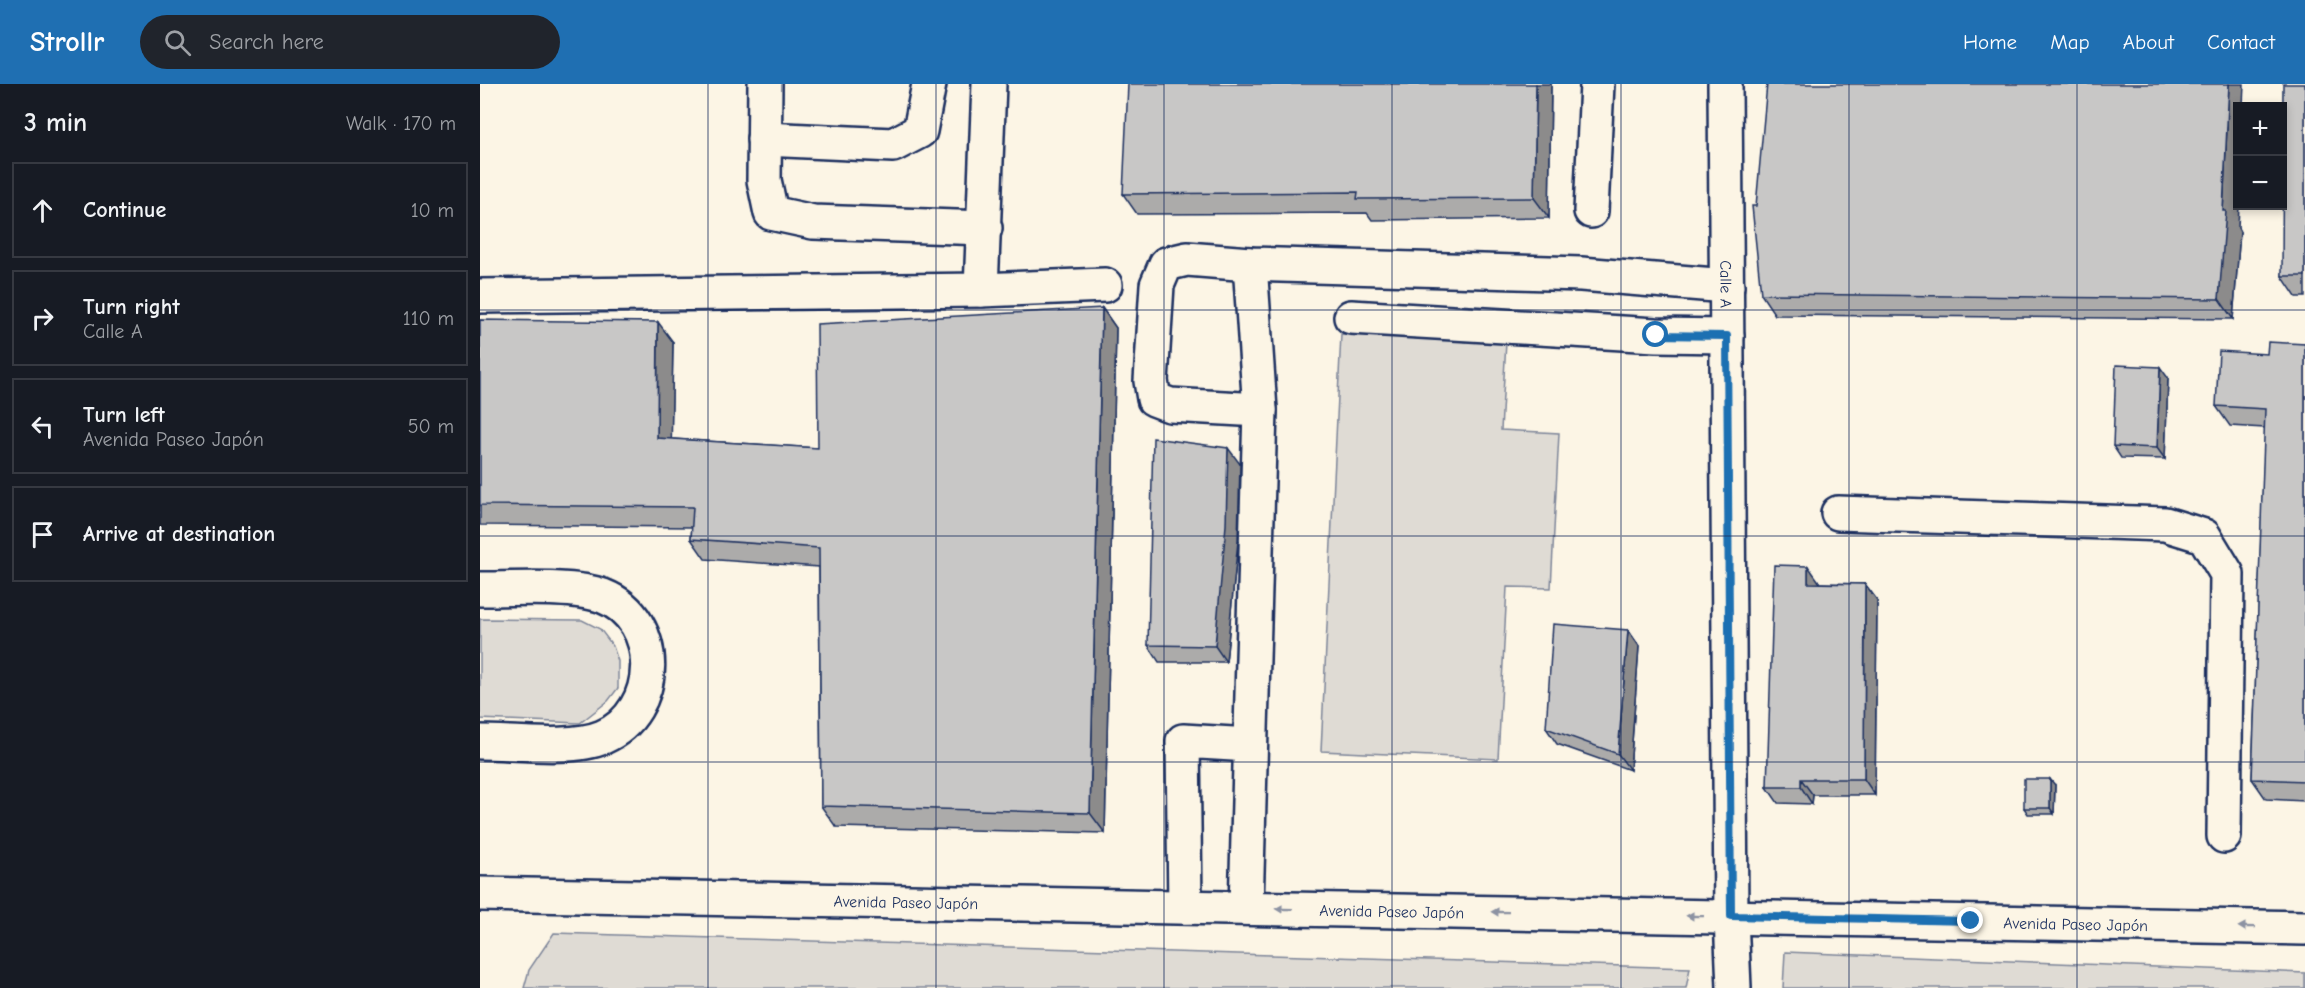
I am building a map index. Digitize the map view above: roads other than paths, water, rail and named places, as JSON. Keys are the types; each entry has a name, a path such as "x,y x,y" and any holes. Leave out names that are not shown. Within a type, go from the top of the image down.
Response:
{"main road":[{"path":"765,84 764,180 771,213 813,222 985,228"},
{"path":"764,139 893,145 920,131 929,84"},
{"path":"981,290 989,84"},
{"path":"1591,211 1598,84"},
{"name":"Calle A","path":"1725,84 1731,916 1734,988"},
{"path":"1260,410 1170,405 1154,399 1151,381 1158,285 1166,264 1187,259 1250,264 1581,274 1727,286"},
{"path":"1246,908 1260,410 1250,264"},
{"path":"480,296 981,290 1105,285"},
{"path":"1351,317 1656,335 1727,336"},
{"path":"1838,513 2164,524 2204,536 2227,574 2224,836"},
{"path":"480,589 580,590 604,597 625,610 640,630 648,654 648,680 639,704 624,724 603,737 578,744 480,742"},
{"path":"1185,907 1183,741 1250,745"},
{"name":"Avenida Paseo Japón","path":"480,894 2305,928"}]}
